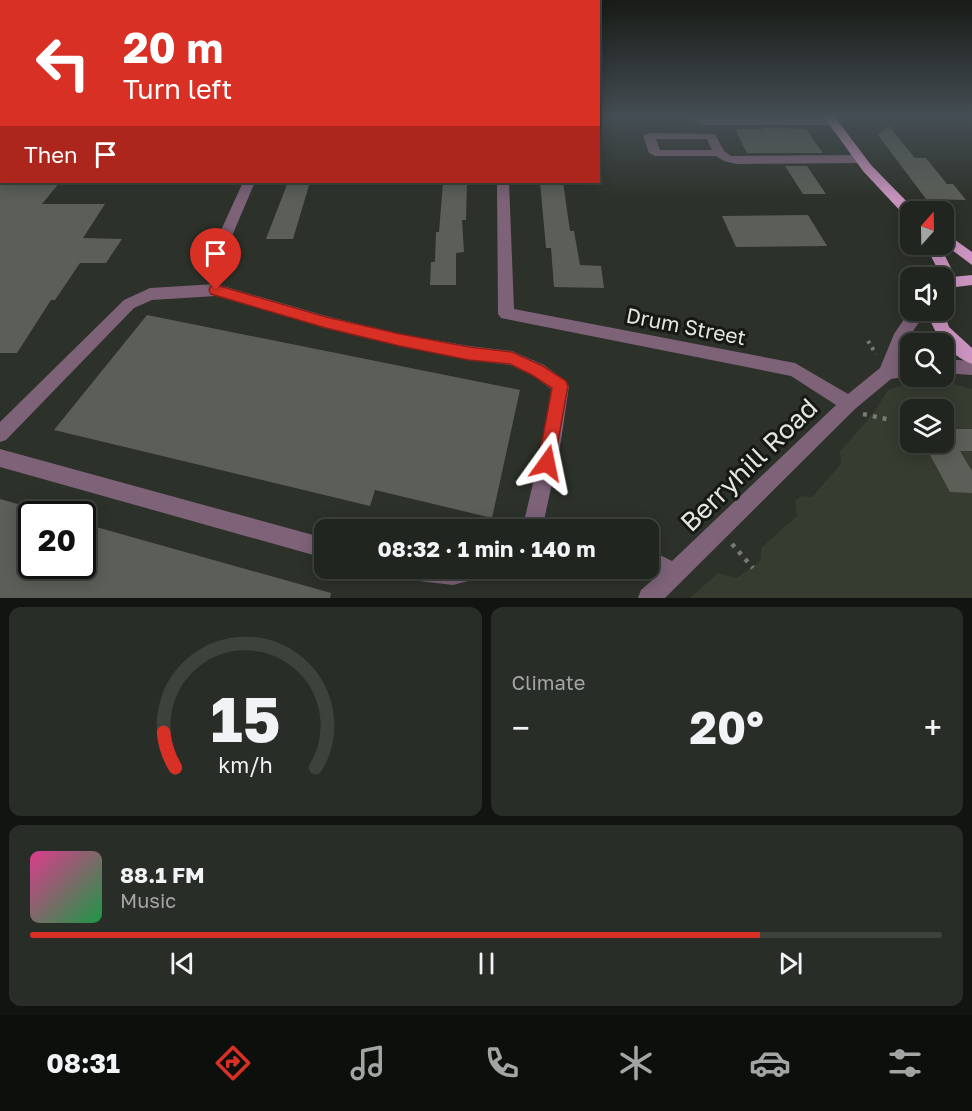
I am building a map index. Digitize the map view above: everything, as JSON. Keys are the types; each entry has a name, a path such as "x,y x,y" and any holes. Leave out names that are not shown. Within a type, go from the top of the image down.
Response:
{"main road":[{"path":"850,145 900,202"},
{"path":"954,245 972,260"},
{"path":"954,282 972,280"},
{"path":"939,321 946,334 972,357"}],"street":[{"path":"652,145 655,153 719,153"},
{"path":"715,145 719,153 728,159 737,160 860,159"},
{"path":"219,250 249,183"},
{"name":"Drum Street","path":"503,183 506,314 795,370 849,404"},
{"path":"0,434 129,304 150,294 216,290 326,322 400,340 469,353 512,358 538,370 560,386 552,441 534,519"},
{"name":"Berryhill Road","path":"649,598 849,404 887,372 894,349 913,321"},
{"path":"954,367 972,368"},
{"path":"887,372 900,370"},
{"path":"0,458 314,545"},
{"path":"659,566 676,574"}],"path":[{"path":"868,341 874,351"},
{"path":"872,416 891,420"},
{"path":"720,531 753,568"}],"shaded area":[{"path":"954,384 972,389 972,598 690,598 718,573 737,578 761,560 761,548 797,516 795,501 801,496 812,497 841,464 840,452 875,411 888,390 900,386 954,387"}],"building":[{"path":"743,145 817,145 823,153 747,153"},
{"path":"885,145 904,145 915,158 926,158 947,184 953,184 966,200 926,199"},
{"path":"785,166 807,166 826,194 803,194"},
{"path":"0,183 59,183 42,204 105,204 83,238 122,239 106,263 80,263 55,300 51,300 17,353 0,353"},
{"path":"288,183 310,183 293,239 266,239"},
{"path":"443,183 467,183 466,220 462,220 464,252 456,253 456,285 430,285 431,262 435,262 436,232 439,232"},
{"path":"540,183 563,183 570,231 574,231 580,265 601,266 604,288 554,287 551,248 546,248"},
{"path":"808,215 827,246 736,247 722,216"},
{"path":"147,315 520,390 492,518 375,490 370,506 54,430"},
{"path":"954,429 972,429 972,451 960,451 972,471 972,493 950,492 929,453 954,453"},
{"path":"0,499 18,504 18,579 96,579 96,527 331,593 330,598 0,598"}],"route":[{"path":"216,290 326,322 400,340 469,353 512,358 538,370 560,386 547,463"}]}
